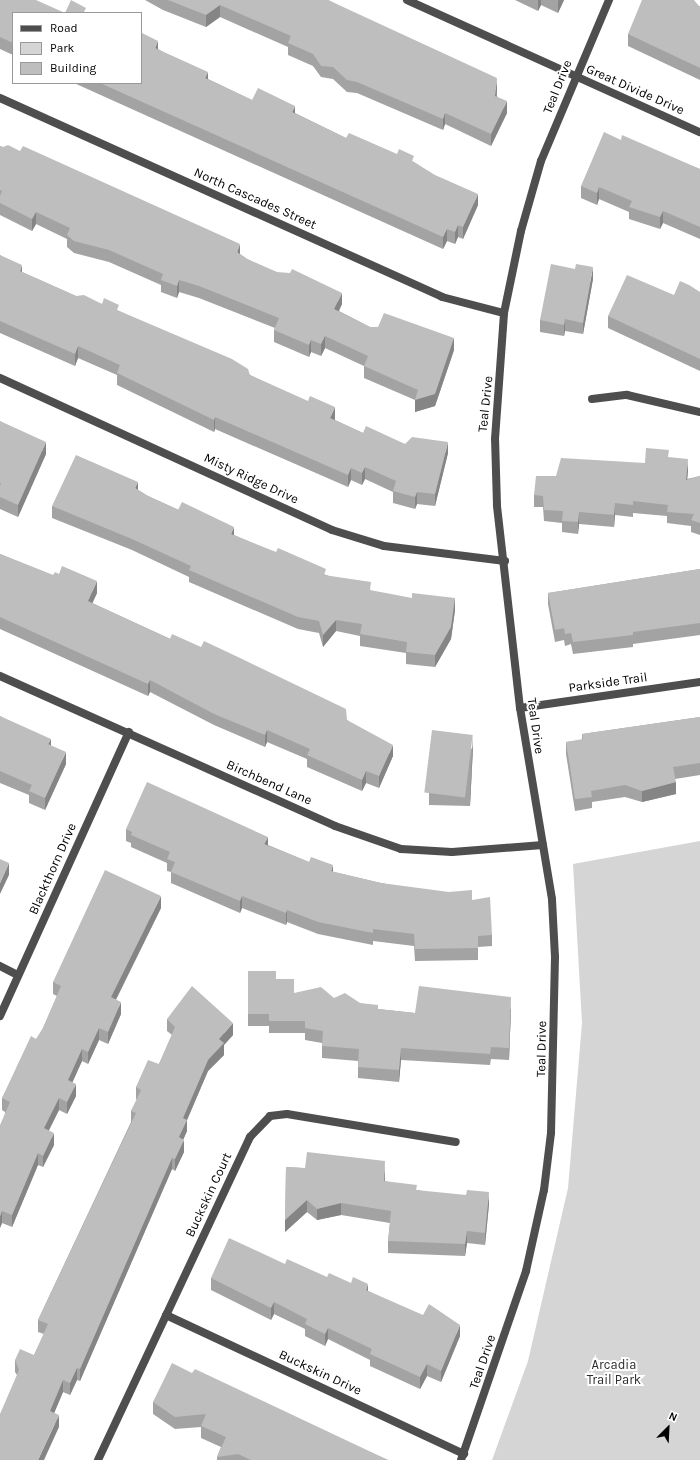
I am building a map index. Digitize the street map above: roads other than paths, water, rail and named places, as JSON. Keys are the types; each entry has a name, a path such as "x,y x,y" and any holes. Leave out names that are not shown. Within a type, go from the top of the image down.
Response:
{"street":[{"name":"Great Divide Drive","path":"407,0 700,132"},
{"name":"Teal Drive","path":"463,1457 526,1271 544,1190 551,1133 555,957 552,899 520,708 505,560 497,505 495,439 504,313 521,231 541,161 575,76 609,0"},
{"name":"North Cascades Street","path":"0,98 442,297 504,313"},
{"name":"Misty Ridge Drive","path":"0,378 332,530 384,546 505,560"},
{"path":"592,399 627,395 700,412"},
{"name":"Birchbend Lane","path":"0,676 129,732 336,826 401,849 452,852 543,845"},
{"name":"Parkside Trail","path":"520,708 700,682"},
{"name":"Blackthorn Drive","path":"0,1016 129,732"},
{"path":"0,966 18,975"},
{"name":"Buckskin Court","path":"98,1460 250,1137 270,1116 287,1114 456,1142"},
{"name":"Buckskin Drive","path":"166,1315 463,1457"}],"park label":[{"name":"Arcadia Trail Park","path":"614,1374"}]}
